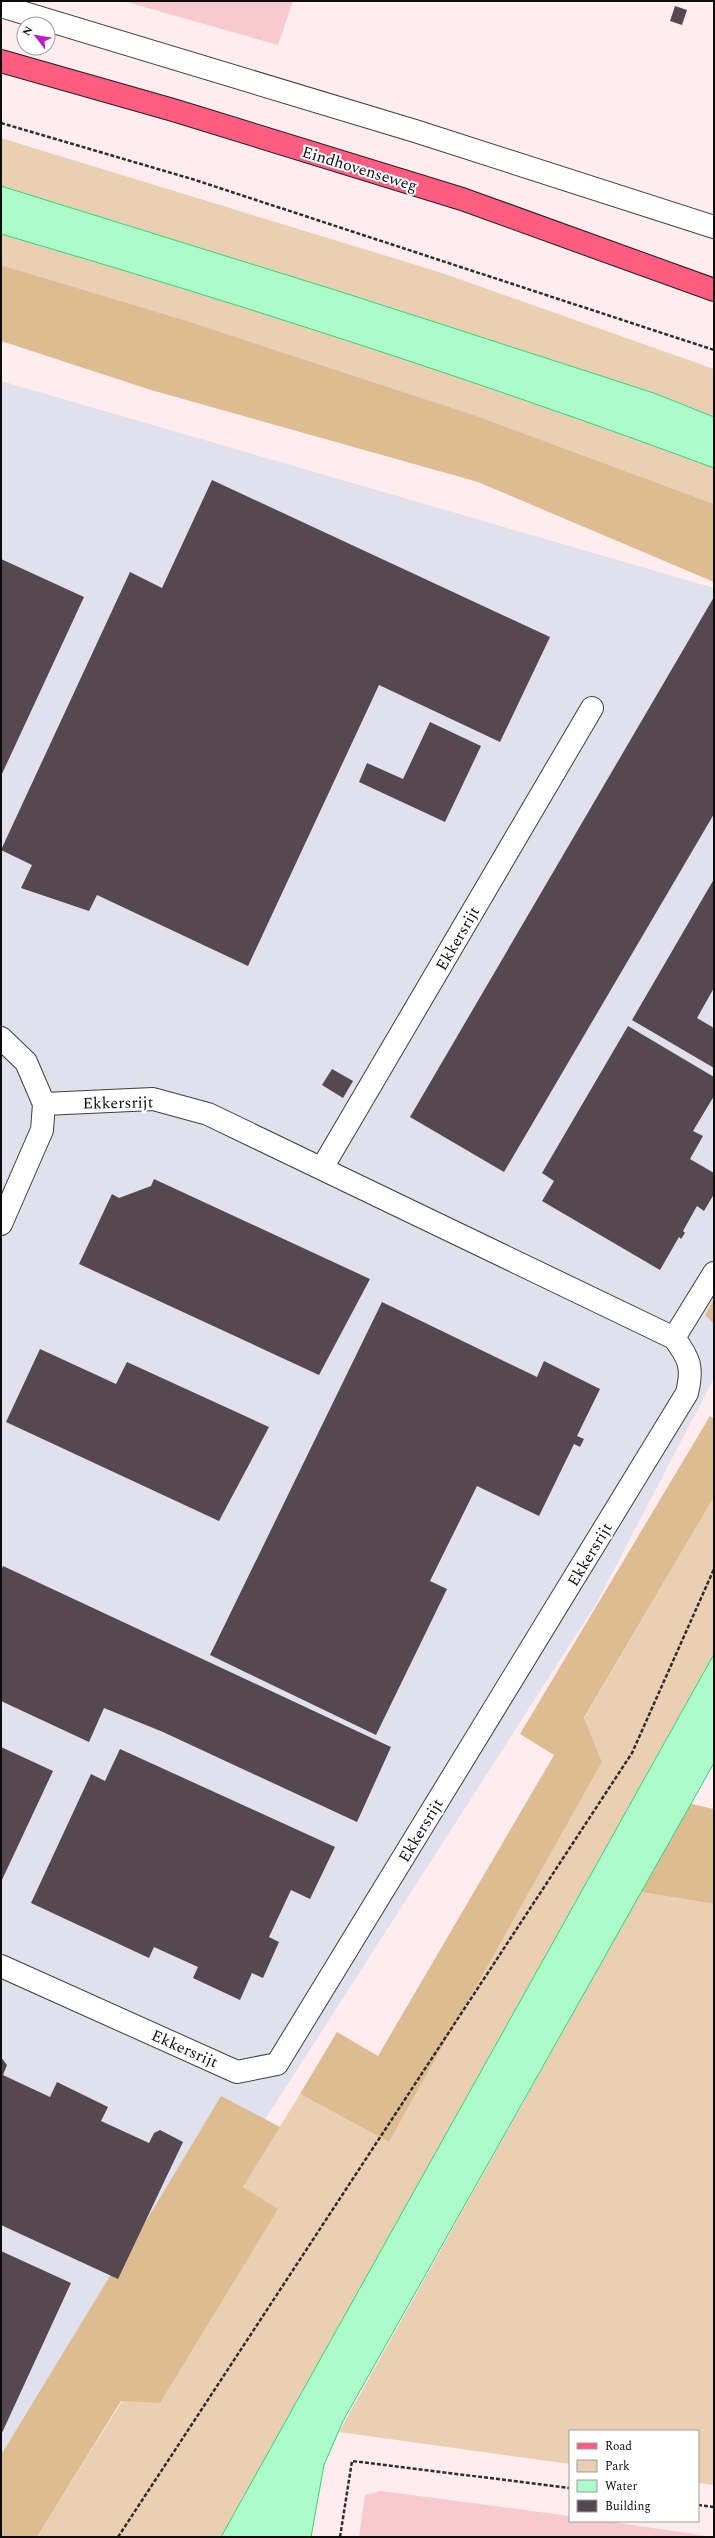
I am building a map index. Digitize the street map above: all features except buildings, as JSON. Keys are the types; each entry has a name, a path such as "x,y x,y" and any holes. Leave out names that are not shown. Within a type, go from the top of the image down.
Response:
{"main road":[{"name":"Eindhovenseweg","path":"1,61 173,110 462,199 714,290"}],"street":[{"path":"1,6 415,131 714,227"},
{"name":"Ekkersrijt","path":"322,1168 592,708"},
{"path":"1,1038 26,1062 44,1104 42,1130 1,1224"},
{"name":"Ekkersrijt","path":"1,1966 237,2072 277,2064 687,1393 692,1373 684,1351 674,1338 208,1114 153,1099 44,1104"},
{"path":"674,1338 714,1273"}],"path":[{"path":"1,124 192,179 714,350"},
{"path":"118,2537 632,1753 714,1569"},
{"path":"340,2537 352,2461 569,2488"},
{"path":"699,2505 714,2507"}],"shaded area":[{"path":"123,1 293,1 278,45"},
{"path":"1,265 184,320 480,417 714,504 714,582 478,482 151,390 1,341"},
{"path":"1,381 714,588 714,1378 596,1604 1,2531"},
{"path":"714,1299 714,1324 705,1315"},
{"path":"710,1416 714,1419 714,1497 584,1718 602,1762 389,2142 300,2094 337,2032 378,2056 554,1755 520,1734"},
{"path":"691,1804 714,1809 714,1904 641,1892"},
{"path":"221,2096 280,2127 243,2187 278,2209 160,2403 121,2401 37,2537 1,2537 1,2455 110,2276 119,2266"},
{"path":"381,2491 569,2516 569,2522 612,2522 714,2537 359,2537 365,2495"}],"green space":[{"path":"1,138 439,272 714,369 714,417 654,393 351,295 1,186"},
{"path":"1,234 181,288 449,374 714,468 714,504 480,417 184,320 1,265"},
{"path":"714,1497 714,1654 221,2537 37,2537 122,2401 278,2210 243,2187 300,2094 389,2142 602,1762 584,1719"},
{"path":"641,1892 714,1904 714,2485 699,2483 699,2430 569,2430 569,2464 339,2432"}],"water":[{"path":"1,186 351,295 654,393 714,417 714,468 448,374 181,288 1,234"},
{"path":"714,1654 714,1763 343,2421 324,2465 311,2537 221,2537"}]}
